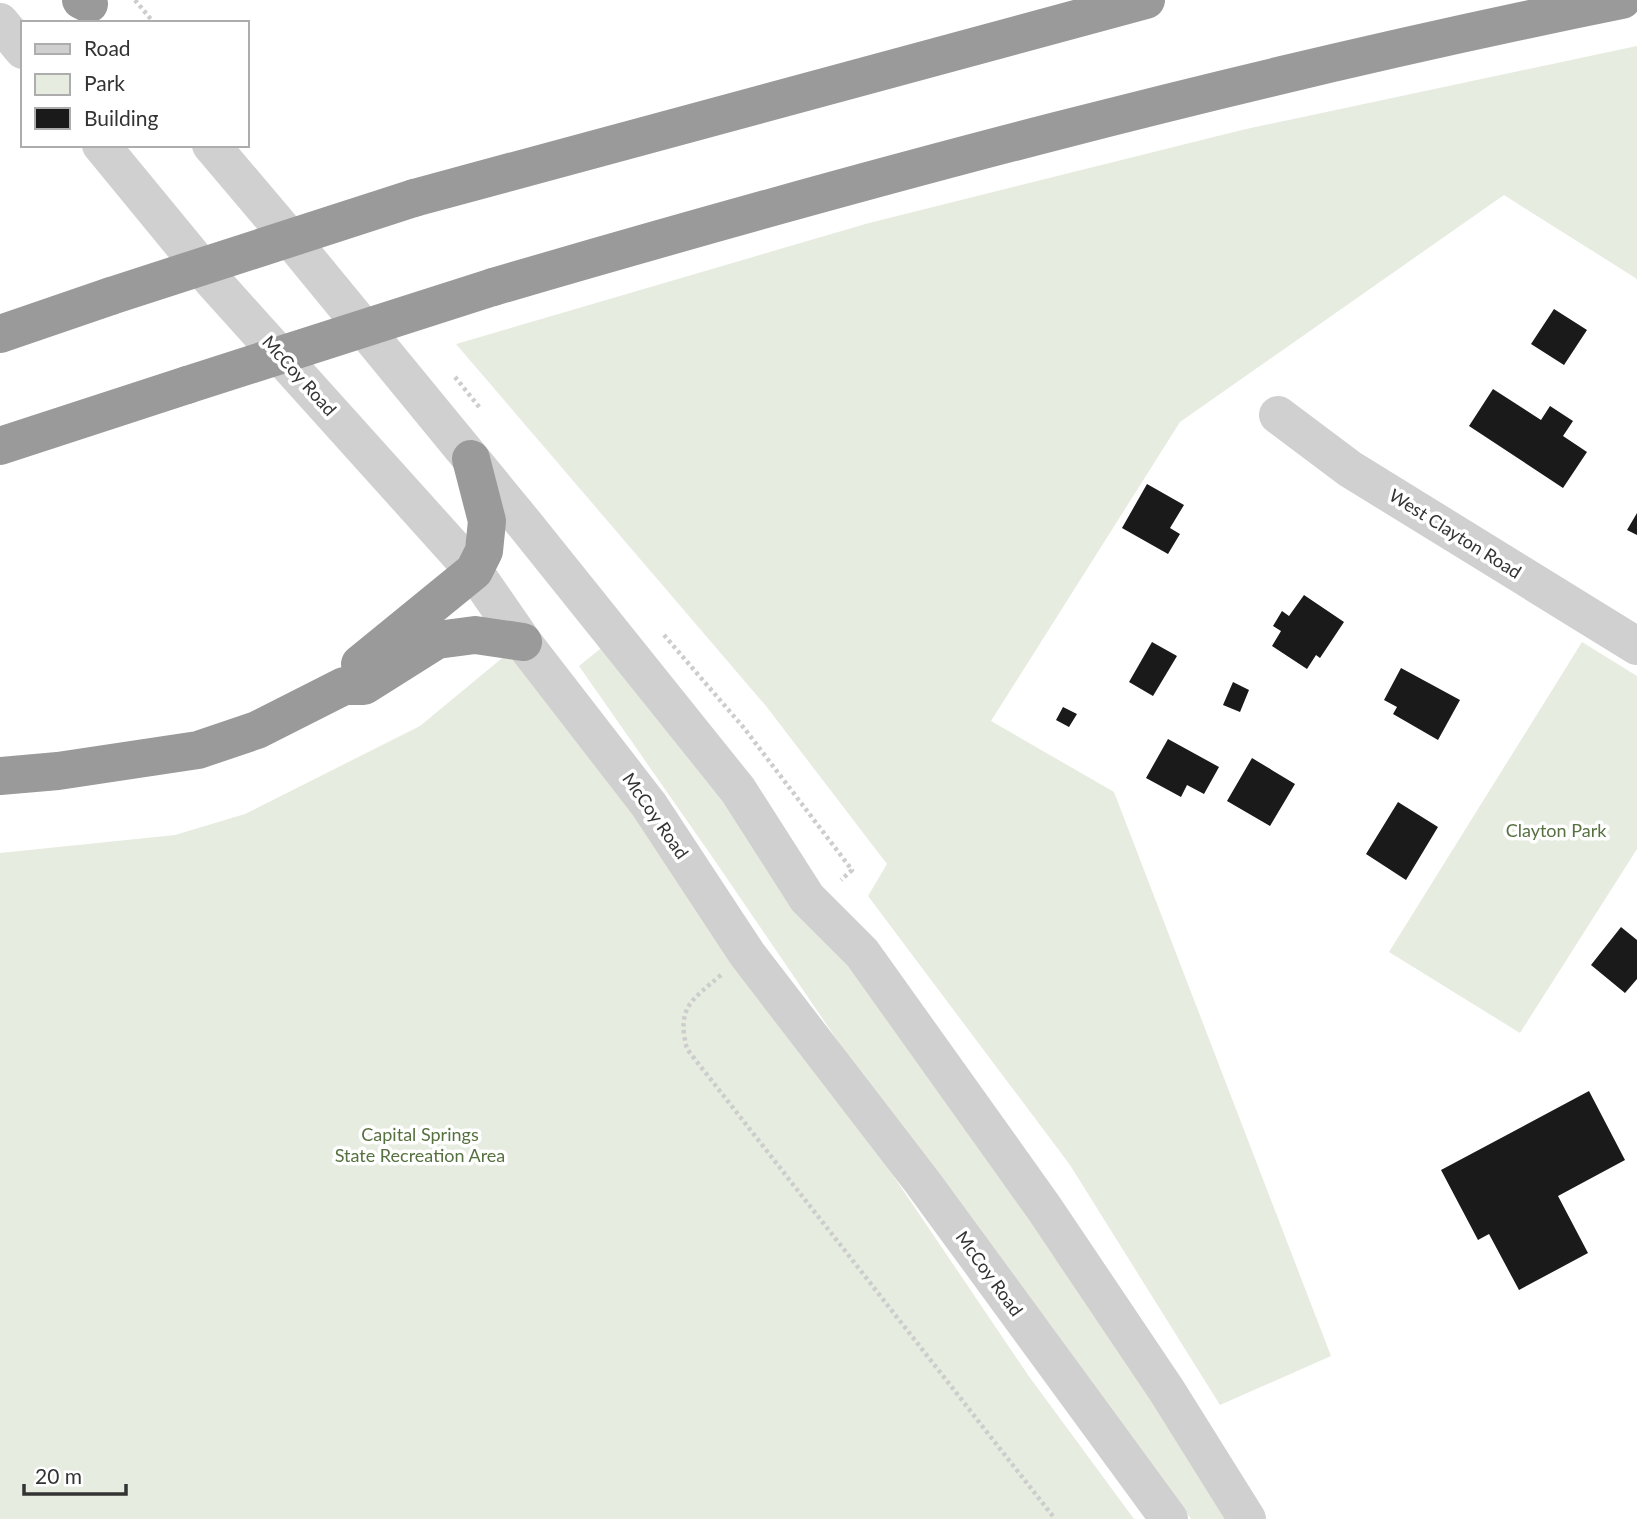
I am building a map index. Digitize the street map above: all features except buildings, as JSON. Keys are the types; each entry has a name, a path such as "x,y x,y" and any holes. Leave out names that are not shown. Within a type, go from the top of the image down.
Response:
{"highway":[{"path":"0,334 414,198 1146,0"},
{"path":"0,446 493,287 718,221 993,146 1195,95 1622,0"},
{"path":"344,686 353,670 474,571 484,551 487,521 471,459"},
{"path":"0,776 58,771 198,750 257,730 344,686 364,687 437,640 475,635 523,642"}],"street":[{"path":"0,22 21,48"},
{"name":"McCoy Road","path":"103,147 212,280 474,571 523,642 649,805 747,954 931,1195 1169,1519"},
{"path":"213,147 471,459 738,790 807,898 862,953 1060,1231 1167,1391 1247,1519"},
{"name":"West Clayton Road","path":"1278,415 1350,470 1637,646"}],"path":[{"path":"135,0 152,21"}],"green space":[{"path":"1637,46 1637,279 1504,195 1180,422 991,721 1114,792 1331,1356 1220,1405 1070,1165 868,896 887,864 766,706 456,344 869,223 1246,129"},
{"path":"615,637 1247,1519 1191,1519 1049,1323 904,1138 579,666"},
{"name":"Clayton Park","path":"1582,642 1637,676 1637,849 1520,1033 1389,952"},
{"name":"Capital Springs State Recreation Area","path":"507,654 525,663 884,1162 1028,1375 1134,1519 0,1519 0,853 175,835 245,814 420,726"}]}
